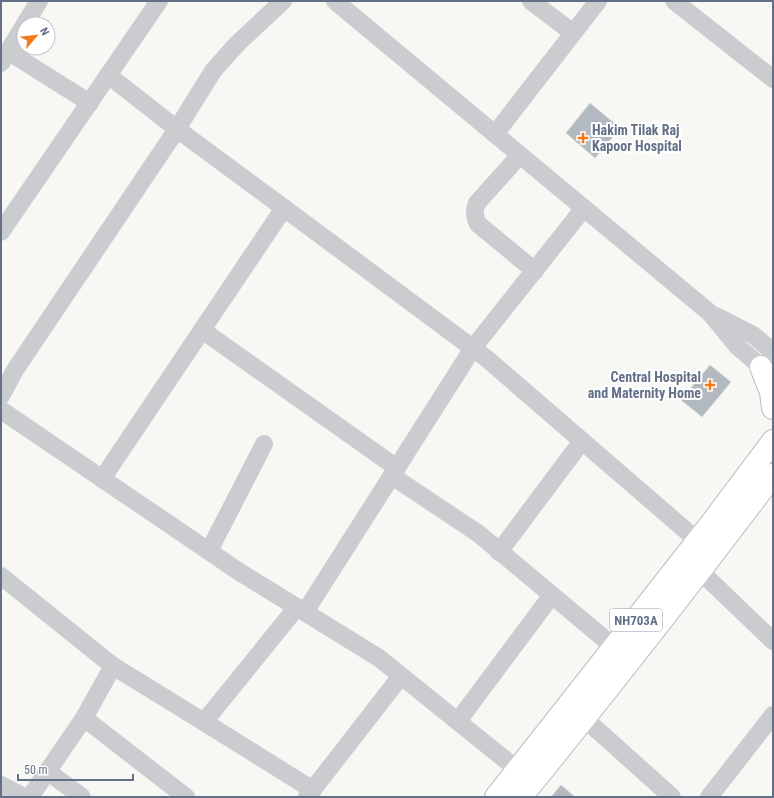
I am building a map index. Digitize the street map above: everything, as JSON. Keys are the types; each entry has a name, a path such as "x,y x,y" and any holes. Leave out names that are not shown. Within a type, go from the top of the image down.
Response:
{"highway":[{"path":"769,366 773,408"},
{"path":"771,444 773,415"},
{"name":"NH703A","path":"496,797 698,540 771,444"},
{"name":"NH703A","path":"521,797 585,719 773,475"}],"street":[{"path":"30,16 39,1"},
{"path":"1,232 160,1"},
{"path":"1,396 15,370 213,71 237,44 283,1"},
{"path":"335,1 710,313 738,347 769,366"},
{"path":"530,1 573,33"},
{"path":"495,134 598,1"},
{"path":"674,1 771,74"},
{"path":"16,40 5,58 90,103"},
{"path":"108,75 176,129 473,348 698,540"},
{"path":"520,155 477,203 474,210 475,218 478,224 535,271"},
{"path":"102,479 284,208"},
{"path":"204,722 301,610 395,472 473,348 584,208"},
{"path":"202,330 479,534 614,647"},
{"path":"1,410 209,551 379,658 518,770"},
{"path":"500,552 582,440"},
{"path":"209,551 264,444"},
{"path":"700,571 773,641"},
{"path":"1,576 113,666 204,722 310,794 401,676"},
{"path":"458,721 552,595"},
{"path":"30,797 84,718 113,666"},
{"path":"709,797 773,715"},
{"path":"84,718 186,797"},
{"path":"585,719 672,797"},
{"path":"48,771 82,797"},
{"path":"1,785 24,797"}],"building":[{"path":"590,103 620,128 595,158 566,133"},
{"path":"710,365 731,382 702,417 681,400"},
{"path":"561,785 575,797 551,797"}],"place":[{"name":"Hakim Tilak Raj Kapoor Hospital","path":"583,138"},
{"name":"Central Hospital and Maternity Home","path":"710,385"}]}
